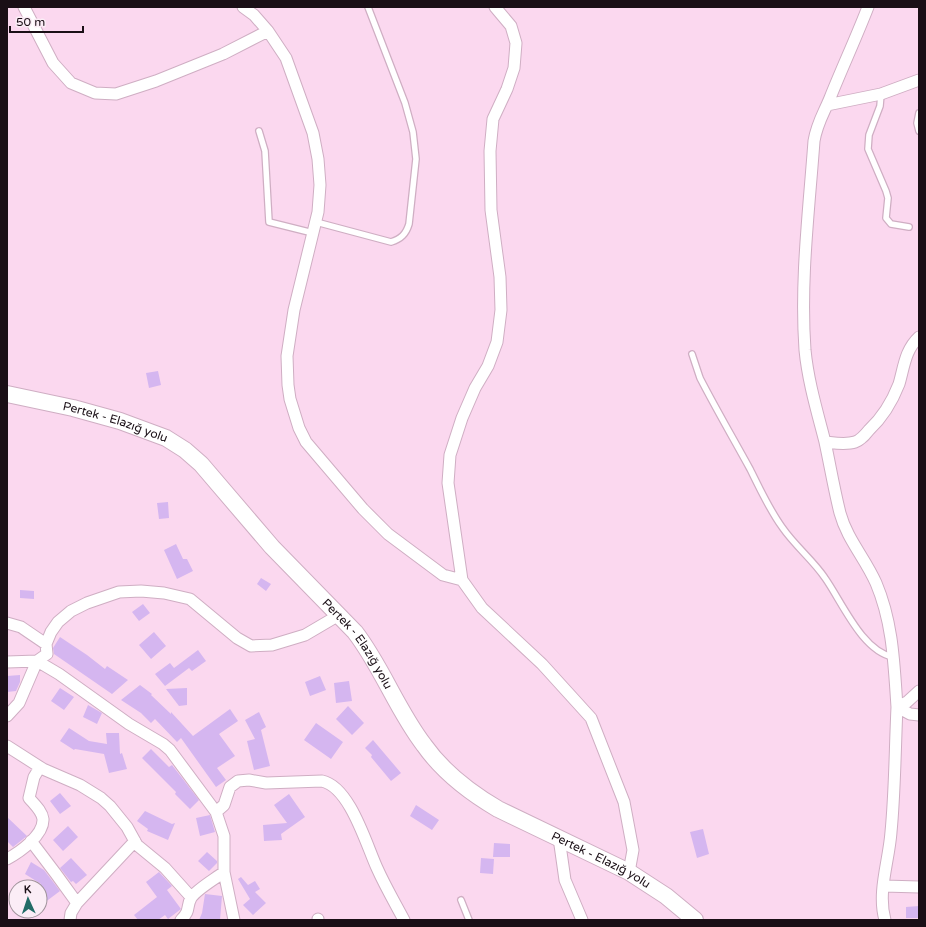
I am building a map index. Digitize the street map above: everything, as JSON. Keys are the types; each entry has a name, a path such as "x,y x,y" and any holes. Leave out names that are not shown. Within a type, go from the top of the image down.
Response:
{"main road":[{"name":"Pertek - Elazığ yolu","path":"7,394 73,408 120,421 166,438 185,450 201,464 272,547 339,615 367,648 410,725 424,746 455,780 478,797 498,809 629,872 666,896 695,920"}],"street":[{"path":"24,7 53,63 71,83 95,93 116,94 156,81 223,54 268,31"},
{"path":"243,7 254,15 268,31 286,58 313,133 318,159 318,212 294,310 287,356 289,392 299,428 306,442 363,509 388,534 443,575 462,580"},
{"path":"495,7 511,26 516,43 514,68 507,89 492,119 490,151 491,210 500,277 501,310 496,342 488,366 475,388 462,418 450,455 448,483 462,580 482,608 542,664 591,718 624,802 633,850 629,872"},
{"path":"868,7 827,105 818,122 814,141 805,275 804,313 806,351 810,382 841,514 846,529 855,547 876,583 887,615 892,636 897,707 893,810 890,847 882,900 885,920"},
{"path":"827,105 881,94 919,80"},
{"path":"825,442 848,444 855,442 861,439 878,422 890,406 899,384 906,355 910,347 919,337"},
{"path":"7,716 19,703 37,662 47,654 46,644 58,622 71,611 87,602 119,592 141,591 164,593 190,599 237,638 251,646 272,646 305,636 339,615"},
{"path":"7,623 21,626 46,644"},
{"path":"7,662 37,662 59,674 129,724 163,744 170,750 216,812 224,836 224,872 234,920"},
{"path":"897,707 907,702 919,691"},
{"path":"897,707 910,714 919,716"},
{"path":"7,746 40,767 80,785 101,798 110,806 127,827 138,845 165,868 192,898"},
{"path":"7,859 31,841 42,829 43,818 30,798 34,777 40,767"},
{"path":"216,812 224,805 230,787 238,781 328,782 333,785 356,818 378,871 404,920"},
{"path":"559,838 565,880 582,920"},
{"path":"31,841 77,903"},
{"path":"70,920 71,913 77,903 135,841"},
{"path":"181,920 187,914 192,898 202,888 224,872"},
{"path":"884,886 919,887"}],"lane":[{"path":"316,222 391,242 402,237 406,233 409,224 416,159 413,132 368,7"},
{"path":"881,94 880,106 869,135 868,149 888,198 886,218 891,224 908,227"},
{"path":"919,113 917,123 919,131"},
{"path":"259,131 264,150 268,222 313,233"},
{"path":"692,354 704,385 775,516 793,541 819,569 853,624 876,649 894,657"},
{"path":"461,900 469,920"}],"building":[{"path":"158,371 161,385 149,388 146,373"},
{"path":"168,502 169,518 159,519 157,503"},
{"path":"176,544 183,559 187,559 193,571 177,579 164,550"},
{"path":"261,578 271,584 266,591 257,584"},
{"path":"20,590 34,591 34,599 20,598"},
{"path":"143,604 150,613 139,621 132,612"},
{"path":"154,632 166,646 151,659 139,645"},
{"path":"60,637 105,669 107,666 128,680 112,694 54,654 53,648"},
{"path":"198,650 206,661 192,671 189,668 165,686 155,674 170,663 174,668"},
{"path":"20,675 20,682 16,691 7,692 7,676"},
{"path":"320,676 326,690 310,696 305,682"},
{"path":"349,681 352,701 336,703 334,683"},
{"path":"140,685 152,694 151,695 171,714 171,712 193,736 230,709 238,721 219,734 235,756 217,768 226,780 216,787 181,738 177,742 155,719 151,723 141,713 121,700"},
{"path":"60,688 74,697 64,710 51,701"},
{"path":"187,688 187,705 179,706 166,689"},
{"path":"88,705 102,713 97,724 83,717"},
{"path":"348,706 364,723 352,735 336,719"},
{"path":"259,712 266,727 261,730 270,766 254,770 247,741 255,739 245,720"},
{"path":"316,723 343,742 331,759 304,740"},
{"path":"69,728 89,741 107,744 106,733 119,733 120,754 122,753 127,769 109,773 104,754 74,750 60,741"},
{"path":"373,740 401,773 391,781 365,748"},
{"path":"151,749 169,767 172,765 199,800 190,809 175,794 176,792 142,758"},
{"path":"60,793 71,806 60,814 50,801"},
{"path":"289,794 305,817 281,834 282,840 264,841 263,825 287,823 274,805"},
{"path":"416,805 439,820 432,830 410,816"},
{"path":"145,811 172,824 175,823 168,840 147,831 148,829 137,821"},
{"path":"210,815 215,832 200,836 196,818"},
{"path":"7,817 27,836 13,847 7,841"},
{"path":"68,826 78,837 63,851 53,840"},
{"path":"703,829 709,854 697,858 690,832"},
{"path":"494,843 510,844 510,857 493,857"},
{"path":"207,852 217,861 217,863 209,871 198,861"},
{"path":"71,858 87,875 76,884 73,881 71,882 60,868"},
{"path":"481,858 494,859 493,874 480,873"},
{"path":"31,862 44,870 60,891 48,900 48,879 33,879 25,874"},
{"path":"159,872 172,886 167,890 181,909 168,919 165,915 158,920 138,920 134,915 157,897 146,882"},
{"path":"241,877 248,885 255,881 260,889 255,892 266,903 253,915 243,905 250,899 238,879"},
{"path":"205,894 222,896 220,920 199,920 202,913"},
{"path":"919,906 919,918 906,918 906,907"}]}
